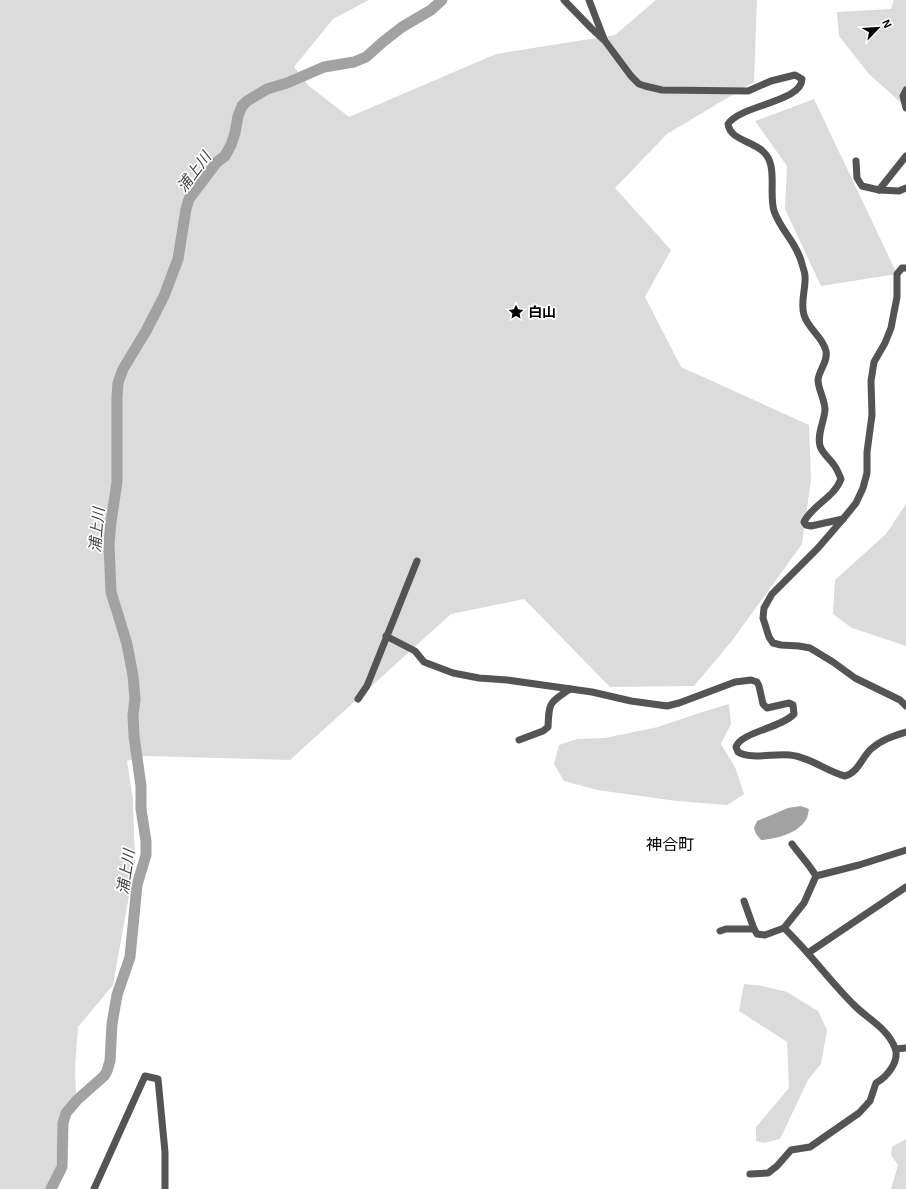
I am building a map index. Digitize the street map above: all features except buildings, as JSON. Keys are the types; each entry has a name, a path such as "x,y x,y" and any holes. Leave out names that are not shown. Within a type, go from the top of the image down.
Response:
{"street":[{"path":"564,0 605,41 631,76 639,84 645,86 662,90 748,91 771,81 795,75 802,79 802,82 798,88 790,94 777,101 744,112 732,119 728,124 729,130 733,134 759,147 766,153 771,166 774,211 780,225 793,242 799,253 805,276 802,300 804,315 808,325 821,340 826,352 825,362 818,380 825,410 820,432 820,447 834,464 841,479 838,486 807,516 804,522 806,525 811,526 843,519"},
{"path":"589,0 605,41"},
{"path":"906,90 903,96 906,108"},
{"path":"878,190 906,156"},
{"path":"856,161 857,178 862,186 878,190 899,191 906,188"},
{"path":"906,268 902,268 897,274 897,296 891,328 885,343 874,362 872,381 872,415 867,452 867,473 863,488 856,503 843,519 818,548 772,594 764,608 763,618 764,626 773,643 781,646 799,646 810,648 855,678 900,700 906,706"},
{"path":"358,699 367,686 417,561"},
{"path":"386,636 415,651 424,662 444,669 448,672 479,678 507,680 592,692 631,701 667,706 735,682 751,680 756,682 759,686 765,707 767,708 789,703 793,705 794,714 770,728 743,738 736,747 738,752 748,756 774,754 805,758 845,776 853,772 871,749 887,738 906,732"},
{"path":"519,740 543,731 548,727 549,707 552,701 570,689"},
{"path":"792,844 816,876"},
{"path":"816,876 859,865 906,850"},
{"path":"744,901 756,934 761,936 784,928 804,903 816,876"},
{"path":"808,953 906,887"},
{"path":"750,1174 768,1173 777,1166 791,1150 810,1147 858,1113 870,1101 876,1082 883,1079 894,1065 896,1049 887,1034 854,1005 784,928"},
{"path":"720,931 726,929 754,929"},
{"path":"896,1049 906,1048"},
{"path":"94,1189 145,1076 158,1079 165,1152 165,1189"}],"shaded area":[{"path":"0,0 369,0 333,19 294,67 309,86 349,117 496,54 615,35 656,0 757,0 754,82 667,134 615,188 671,250 645,297 681,367 809,425 811,480 802,544 731,642 694,686 610,687 524,599 451,614 290,760 145,756 127,761 133,800 135,862 113,985 78,1027 75,1067 76,1093 67,1104 58,1124 56,1169 46,1189 0,1189"},
{"path":"894,0 906,0 906,107 869,74 839,36 837,12 891,9"},
{"path":"814,99 897,274 821,286 785,209 787,166 755,121"},
{"path":"906,504 906,646 852,628 833,614 835,580 886,534"},
{"path":"729,704 731,724 721,744 735,767 744,794 727,805 677,801 597,790 564,781 554,764 559,745 577,739 605,738 658,727"},
{"path":"801,806 809,809 806,820 801,826 779,837 761,840 756,834 754,828 757,821 788,808"},
{"path":"744,984 763,986 787,992 818,1011 827,1030 821,1064 808,1080 780,1139 764,1143 756,1141 756,1127 789,1088 787,1042 739,1011"},
{"path":"906,1139 906,1189 891,1189 898,1165 891,1155 892,1147"}],"waterway":[{"name":"浦上川","path":"51,1189 62,1167 63,1123 66,1113 77,1100 104,1076 110,1061 112,1024 117,995 130,957 137,885 146,855 146,841 141,809 141,786 134,736 133,715 135,699 133,676 127,644 111,592 109,544 117,482 118,383 123,369 146,331 164,296 178,259 189,199 217,162 225,156 231,145 242,106 247,101 267,89 287,83 324,67 354,62 366,57 402,27 431,10 442,0"}],"place":[{"name":"白山","path":"516,312"}],"district":[{"name":"神合町","path":"670,844"}]}
